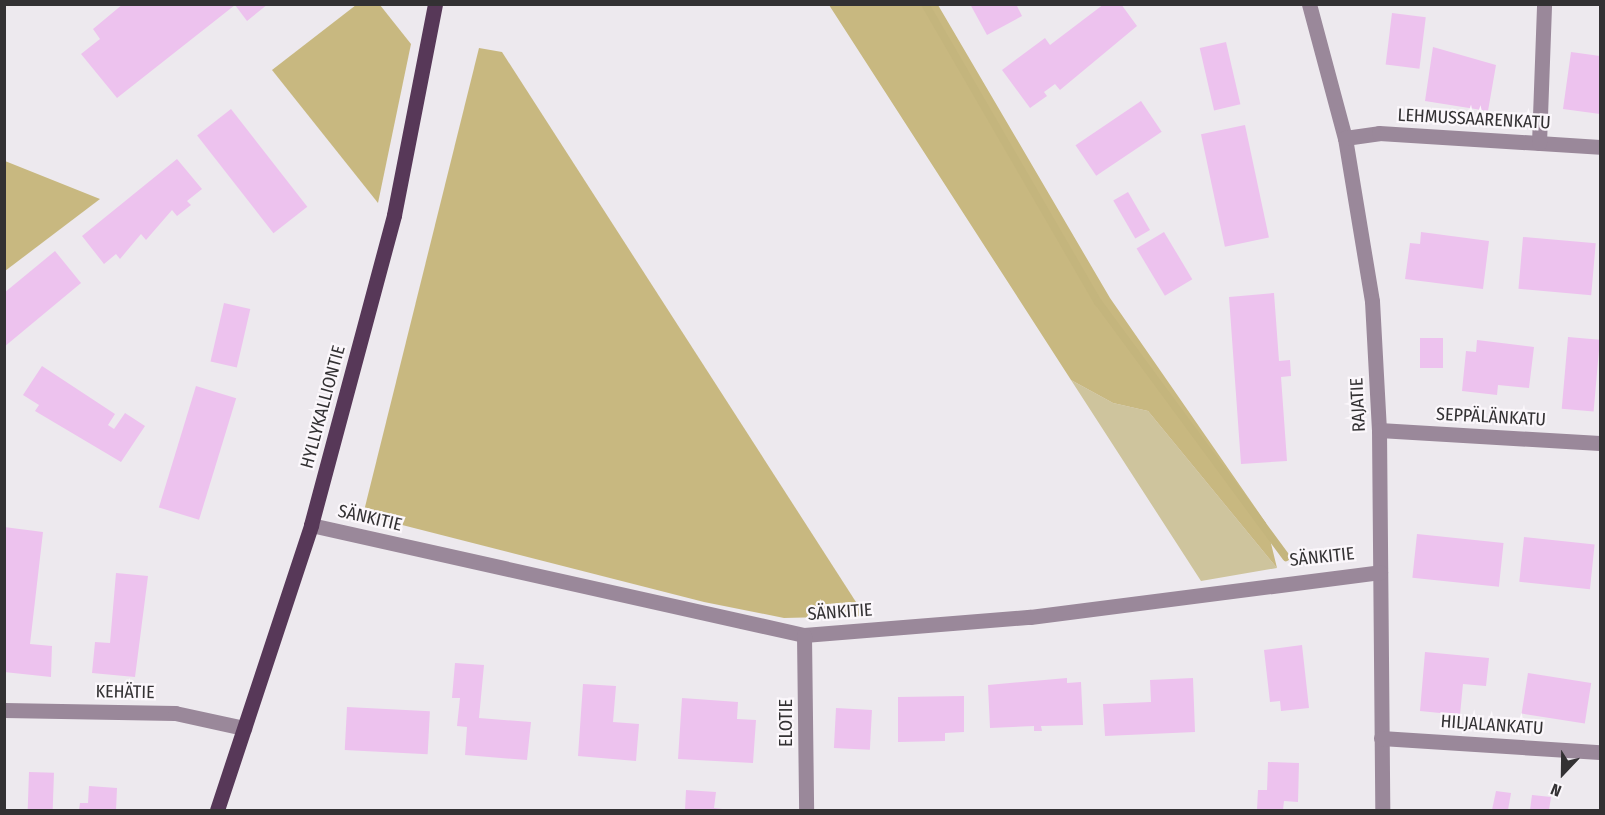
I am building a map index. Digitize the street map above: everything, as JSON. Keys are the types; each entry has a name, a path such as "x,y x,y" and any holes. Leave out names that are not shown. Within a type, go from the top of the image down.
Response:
{"main road":[{"name":"HYLLYKALLIONTIE","path":"217,810 311,525 394,215 435,4"}],"street":[{"name":"RAJATIE","path":"1309,4 1345,138 1372,301 1379,430 1382,810"},
{"path":"1539,143 1544,4"},
{"name":"LEHMUSSAARENKATU","path":"1345,138 1379,133 1600,147"},
{"name":"SEPPÄLÄNKATU","path":"1379,430 1600,443"},
{"name":"SÄNKITIE","path":"311,525 804,635 1030,617 1380,572"},
{"name":"ELOTIE","path":"804,635 806,810"},
{"name":"KEHÄTIE","path":"4,710 176,713 244,728"},
{"name":"HILJALANKATU","path":"1381,738 1600,752"}],"shaded area":[{"path":"356,5 380,5 411,44 378,203 272,70"},
{"path":"829,5 938,5 1110,298 1266,523 1277,568 1148,411 1113,403 1071,380"},
{"path":"479,48 502,52 865,616 784,618 704,602 363,515"},
{"path":"5,161 100,199 5,271"},
{"path":"1071,380 1113,403 1148,411 1277,568 1201,581"}],"building":[{"path":"123,4 268,4 247,21 235,5 117,98 81,54 100,39 93,29"},
{"path":"970,4 1016,4 1022,16 987,35"},
{"path":"1104,4 1121,4 1137,26 1060,90 1055,84 1044,92 1047,96 1030,108 1002,70 1045,38 1050,45"},
{"path":"1392,13 1426,17 1419,69 1386,65"},
{"path":"1226,42 1240,104 1214,110 1200,48"},
{"path":"1433,47 1496,65 1488,111 1425,101"},
{"path":"1571,52 1600,56 1600,114 1563,109"},
{"path":"1141,101 1162,132 1096,176 1076,145"},
{"path":"231,109 307,207 273,233 197,135"},
{"path":"1245,125 1269,237 1225,247 1201,134"},
{"path":"177,159 202,189 187,201 191,205 177,216 172,210 146,240 141,234 120,259 116,254 104,264 82,236"},
{"path":"1128,192 1150,230 1135,239 1113,201"},
{"path":"1164,232 1192,279 1165,296 1137,248"},
{"path":"1421,232 1489,241 1483,289 1405,279 1410,243 1420,244"},
{"path":"1523,237 1596,243 1591,295 1518,289"},
{"path":"55,251 81,283 4,347 4,293"},
{"path":"1274,293 1279,361 1290,360 1291,376 1281,377 1287,461 1241,464 1229,297"},
{"path":"224,303 250,309 237,368 211,361"},
{"path":"1568,337 1600,340 1594,412 1562,409"},
{"path":"1420,338 1443,338 1443,368 1420,368"},
{"path":"1477,340 1534,347 1529,388 1498,385 1497,395 1462,391 1466,351 1476,352"},
{"path":"42,366 115,414 108,425 114,429 125,413 145,426 121,462 35,411 39,405 23,395"},
{"path":"196,386 236,398 199,520 159,507"},
{"path":"4,527 43,532 30,644 52,646 51,677 4,672"},
{"path":"1417,534 1504,543 1499,587 1412,578"},
{"path":"1524,537 1595,544 1590,589 1519,582"},
{"path":"116,573 148,576 135,677 92,673 95,642 110,643"},
{"path":"1302,645 1309,708 1281,711 1280,701 1270,702 1264,650"},
{"path":"1425,652 1489,658 1486,686 1463,684 1460,715 1420,711"},
{"path":"455,663 484,665 479,718 531,722 527,760 465,755 467,727 457,726 460,698 452,698"},
{"path":"1528,673 1591,683 1585,724 1522,713"},
{"path":"1067,678 1067,683 1081,682 1083,725 1041,726 1042,731 1034,731 1034,726 990,728 988,685"},
{"path":"1193,678 1195,732 1105,736 1103,704 1151,702 1150,680"},
{"path":"583,684 616,686 613,722 639,724 636,761 578,756"},
{"path":"964,696 964,732 945,733 945,741 898,742 898,697"},
{"path":"682,698 738,702 737,719 756,720 753,763 678,759"},
{"path":"347,707 430,711 428,754 345,750"},
{"path":"836,708 872,710 870,750 834,748"},
{"path":"1268,762 1299,763 1298,802 1284,801 1283,810 1257,810 1258,790 1267,790"},
{"path":"29,772 54,773 53,810 28,810"},
{"path":"89,786 117,788 116,810 79,810 80,803 88,803"},
{"path":"686,790 716,792 714,808 731,810 685,810"},
{"path":"1496,791 1511,793 1508,810 1492,810"},
{"path":"1532,795 1551,797 1549,810 1530,810"}],"waterway":[{"path":"925,4 1098,302 1286,557"}]}
